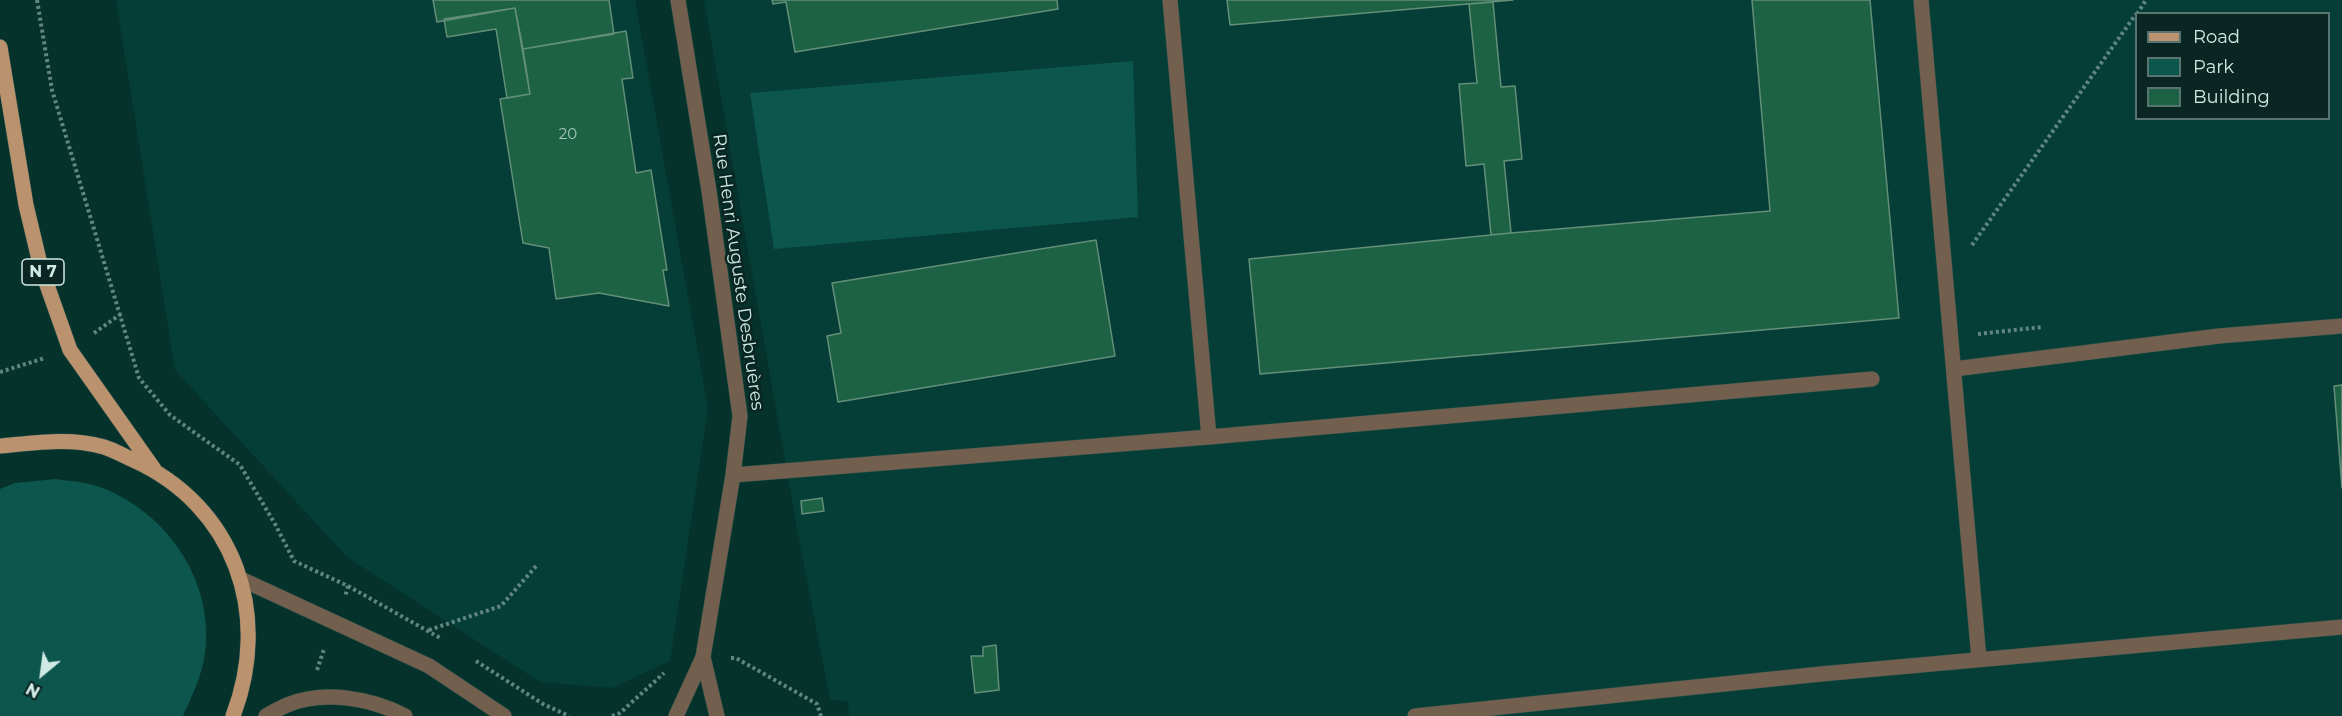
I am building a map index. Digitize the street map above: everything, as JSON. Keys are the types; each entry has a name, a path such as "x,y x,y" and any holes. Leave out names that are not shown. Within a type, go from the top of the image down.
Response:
{"main road":[{"name":"N 7","path":"0,47 26,205 41,268 70,350 154,469"},
{"path":"0,446 54,441 104,447 154,469 190,496 222,534 241,579 250,632 243,690 233,716"}],"street":[{"name":"Rue Henri Auguste Desbruères","path":"676,716 703,657 733,475 740,416 709,191 678,0"},
{"path":"1170,0 1209,437"},
{"path":"1921,0 1979,659"},
{"path":"1954,369 2219,336 2342,327"},
{"path":"733,475 1209,437 1872,379"},
{"path":"241,579 429,666 504,716"},
{"path":"1415,716 1979,659 2342,627"},
{"name":"Rue Henri Auguste Desbruères","path":"703,657 717,716"},
{"path":"266,716 288,704 347,697 394,710 405,716"}],"path":[{"path":"37,0 52,90 140,378 170,415 240,465 294,561 348,586 336,622"},
{"path":"1946,281 2135,17"},
{"path":"428,630 501,606 538,564"}],"shaded area":[{"path":"116,0 635,0 708,408 670,661 612,688 540,682 347,557 175,370"},
{"path":"704,0 2342,0 2342,716 849,716 848,701 830,700 796,523"}],"green space":[{"path":"1133,61 1138,217 774,249 750,93"},
{"path":"56,479 97,486 120,496 142,510 177,546 190,568 200,592 205,616 206,642 201,671 183,716 0,716 0,489 15,483"}],"building":[{"path":"433,0 609,0 614,34 523,49 515,8 437,22"},
{"path":"772,0 1057,0 1058,9 795,52 786,2 773,4"},
{"path":"1227,0 1513,0 1230,25"},
{"path":"1752,0 1870,0 1899,318 1260,374 1249,259 1511,233 1770,211"},
{"path":"1493,2 1501,87 1515,86 1522,159 1504,161 1511,233 1491,235 1484,164 1466,166 1459,84 1477,83 1469,4"},
{"path":"515,8 530,94 507,98 496,29 447,37 444,19"},
{"path":"626,31 633,78 622,79 636,173 651,170 667,270 663,270 669,306 599,293 556,299 549,248 523,243 500,99 530,94 523,49"},
{"path":"1096,240 1115,356 838,402 827,336 841,333 832,283"},
{"path":"2342,385 2342,488 2334,386"},
{"path":"822,498 824,511 802,514 801,501"},
{"path":"996,645 999,690 975,693 971,656 983,656 983,647"}]}
